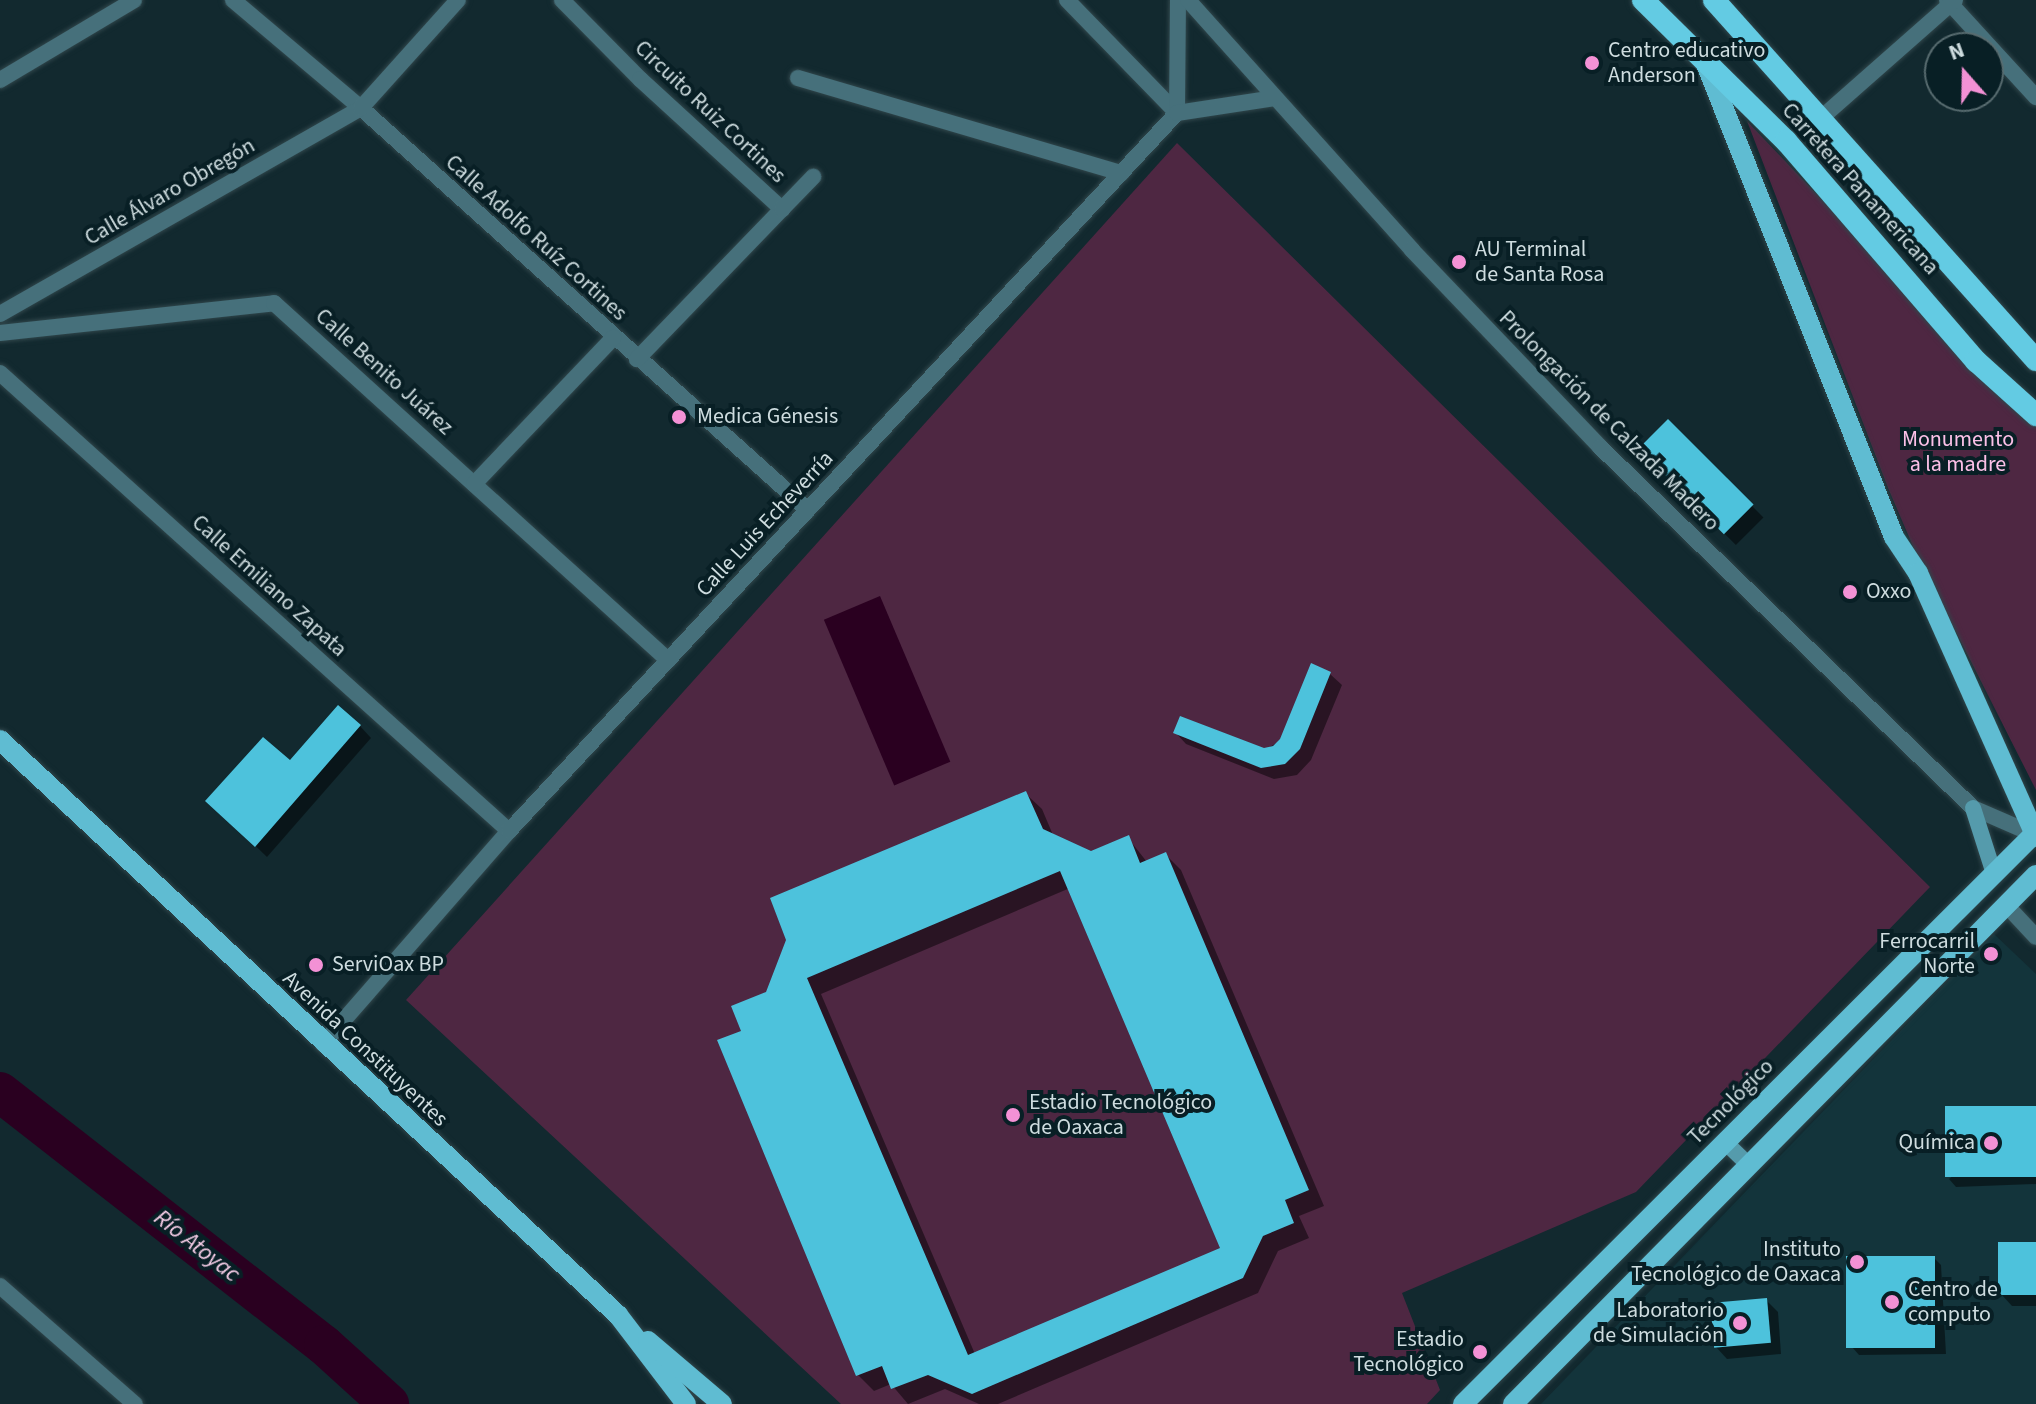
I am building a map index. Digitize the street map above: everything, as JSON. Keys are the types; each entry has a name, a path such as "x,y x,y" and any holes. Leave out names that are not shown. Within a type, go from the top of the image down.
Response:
{"highway":[{"name":"Carretera Panamericana","path":"1643,0 1786,141 1976,361 2036,415"},
{"name":"Carretera Panamericana","path":"1714,0 2036,360"}],"main road":[{"path":"1704,60 1894,537 1918,573 2035,834"},
{"name":"Avenida Constituyentes","path":"0,740 323,1044 618,1315 686,1404"},
{"path":"1973,808 1994,874"},
{"name":"Tecnológico","path":"1463,1404 2035,834"},
{"path":"1513,1404 2036,875"},
{"path":"1725,1142 1749,1165"},
{"path":"618,1315 722,1404"}],"street":[{"path":"0,80 134,0"},
{"name":"Calle Adolfo Ruíz Cortines","path":"233,0 361,108 613,338 808,510"},
{"path":"361,108 458,0"},
{"name":"Circuito Ruiz Cortines","path":"562,0 640,79 782,209 637,359"},
{"path":"1067,0 1177,113"},
{"path":"1177,113 1178,0"},
{"name":"Prolongación de Calzada Madero","path":"1188,0 1412,250 1600,447 1973,808 2035,834"},
{"path":"1820,119 1951,1 2036,97"},
{"path":"798,78 1121,173"},
{"path":"1177,113 1275,98"},
{"name":"Calle Álvaro Obregón","path":"0,314 361,108"},
{"name":"Calle Luis Echeverría","path":"323,1044 509,831 1177,113"},
{"path":"782,209 813,177"},
{"name":"Calle Benito Juárez","path":"0,333 274,303 668,660"},
{"path":"474,484 613,338"},
{"name":"Calle Emiliano Zapata","path":"0,373 509,831"},
{"path":"2007,906 2036,937"},
{"path":"2,1293 135,1404"}],"shaded area":[{"path":"880,596 950,762 894,786 824,620"},
{"name":"Instituto Tecnológico de Oaxaca","path":"1994,934 2036,974 2036,1404 1541,1404"}],"green space":[{"name":"Monumento a la madre","path":"1747,121 1863,243 2036,414 2036,790 1915,551"},
{"name":"Instituto Tecnológico de Oaxaca","path":"1177,143 1930,887 1636,1192 1402,1293 1440,1390 1427,1404 841,1404 406,1000"}],"building":[{"path":"1668,419 1754,505 1724,534 1638,449"},
{"path":"1311,663 1331,672 1300,749 1285,764 1261,768 1173,733 1180,716 1264,748 1273,746 1280,739"},
{"path":"338,705 361,725 255,847 205,801 263,737 290,760"},
{"path":"1026,791 1043,829 1091,851 1129,835 1140,863 1166,852 1309,1190 1285,1200 1294,1223 1263,1236 1243,1278 972,1394 928,1375 891,1389 882,1366 856,1376 717,1040 741,1031 731,1006 766,992 786,940 770,898","holes":["1060,871 1220,1248 968,1355 807,978"]},
{"name":"Química","path":"1945,1106 2036,1106 2036,1177 1945,1177"},
{"path":"1998,1242 2036,1242 2036,1295 1998,1295"},
{"name":"Centro de computo","path":"1846,1256 1935,1256 1935,1348 1846,1348"},
{"name":"Laboratorio de Simulación","path":"1767,1298 1771,1343 1714,1348 1710,1303"}],"waterway":[{"name":"Río Atoyac","path":"0,1092 324,1345 389,1404"}],"place":[{"name":"Centro educativo Anderson","path":"1592,63"},
{"name":"AU Terminal de Santa Rosa","path":"1459,262"},
{"name":"Medica Génesis","path":"679,417"},
{"name":"Oxxo","path":"1850,592"},
{"name":"Ferrocarril Norte","path":"1991,954"},
{"name":"ServiOax BP","path":"316,965"},
{"name":"Estadio Tecnológico de Oaxaca","path":"1013,1115"},
{"name":"Química","path":"1991,1143"},
{"name":"Instituto Tecnológico de Oaxaca","path":"1857,1262"},
{"name":"Centro de computo","path":"1892,1302"},
{"name":"Laboratorio de Simulación","path":"1740,1323"},
{"name":"Estadio Tecnológico","path":"1480,1352"}]}
